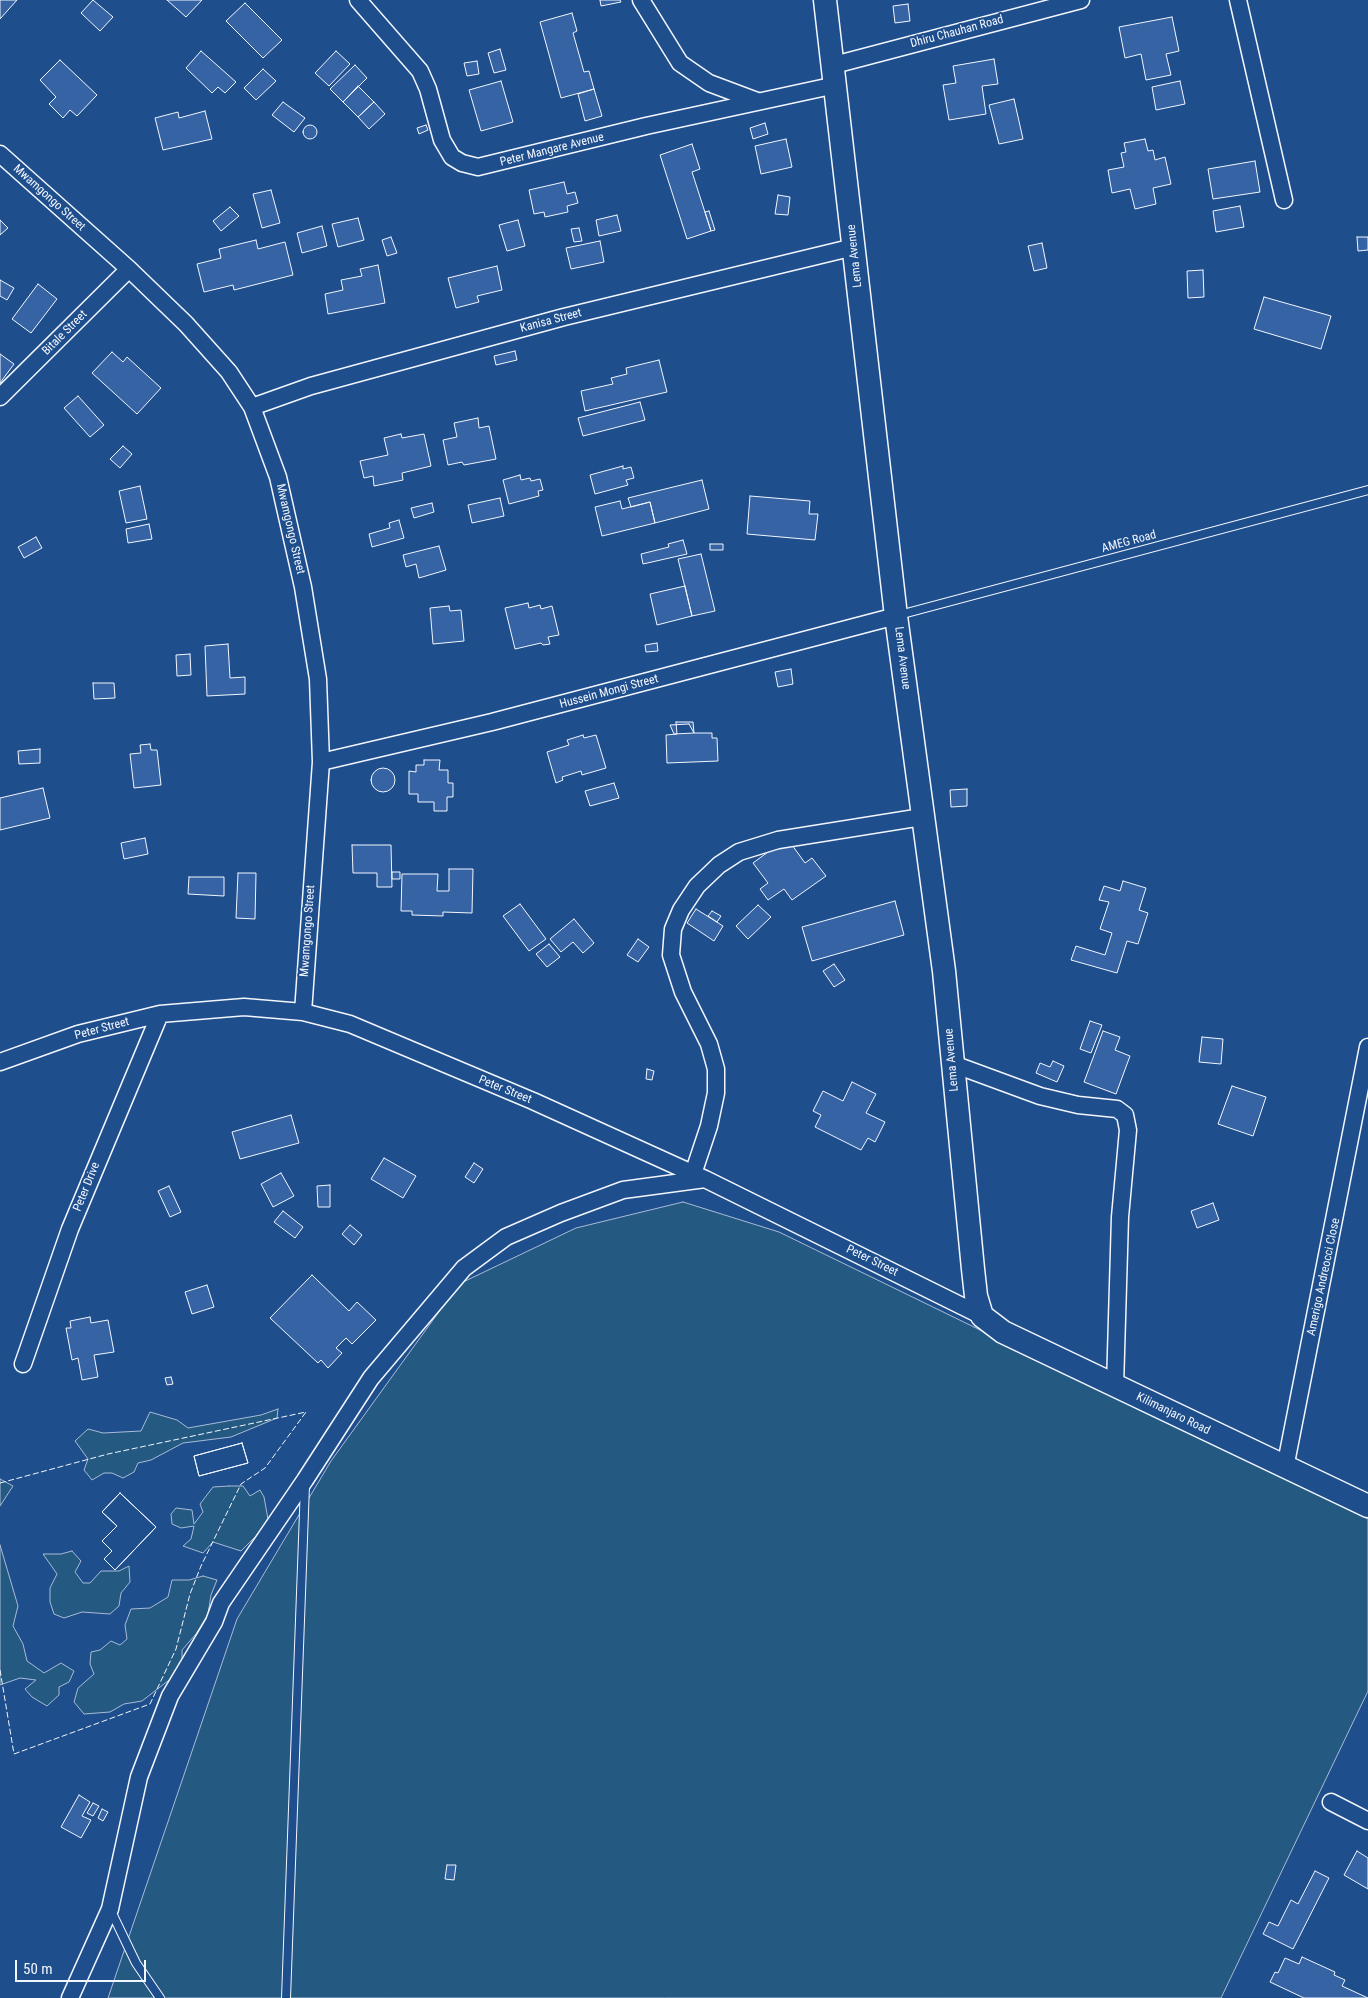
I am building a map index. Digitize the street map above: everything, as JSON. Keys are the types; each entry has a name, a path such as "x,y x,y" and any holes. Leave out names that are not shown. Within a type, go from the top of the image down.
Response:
{"main road":[{"name":"Lema Avenue","path":"825,0 896,616 944,971 976,1296 982,1316"},
{"name":"Kilimanjaro Road","path":"982,1316 1003,1332 1284,1468 1368,1506"}],"street":[{"name":"Peter Mangare Avenue","path":"358,0 420,71 428,89 442,140 452,157 462,163 478,167 757,101 835,75"},
{"path":"641,0 680,63 709,83 757,101"},
{"name":"Dhiru Chauhan Road","path":"835,75 1081,0"},
{"path":"1238,0 1284,200"},
{"name":"Mwamgongo Street","path":"0,154 129,269 186,324 229,372 252,407 278,478 303,587 318,679 321,762 303,1012"},
{"name":"Kanisa Street","path":"252,407 311,386 564,317 854,247"},
{"name":"Bitale Street","path":"0,397 129,269"},
{"name":"Hussein Mongi Street","path":"321,762 501,720 896,616"},
{"path":"70,1998 110,1909 139,1777 170,1696 214,1622 221,1603 305,1480 371,1378 464,1268 506,1237 561,1213 623,1190 699,1176 716,1093 716,1069 710,1044 683,992 671,955 673,929 681,910 697,886 719,865 739,852 778,840 922,817"},
{"name":"Peter Street","path":"0,1062 78,1034 160,1014 244,1007 303,1012 350,1024 533,1102 699,1176 982,1316"},
{"name":"Peter Drive","path":"23,1364 70,1229 160,1014"},
{"name":"Amerigo Andreocci Close","path":"1284,1468 1365,1086 1368,1047"},
{"path":"953,1064 1040,1096 1078,1105 1117,1109 1125,1115 1128,1130 1120,1217 1115,1386"},
{"path":"1331,1802 1368,1821"}],"lane":[{"name":"AMEG Road","path":"896,616 1368,490"},
{"path":"286,1998 305,1480"},
{"path":"110,1909 136,1963 160,1998"}],"shaded area":[{"path":"683,1202 779,1232 1368,1519 1368,1691 1221,1998 108,1998 237,1619 331,1461 459,1284 576,1228"},
{"path":"278,1409 277,1418 231,1437 183,1443 151,1460 138,1463 134,1472 123,1478 112,1473 104,1473 92,1480 84,1470 88,1459 75,1441 88,1429 103,1433 141,1431 150,1412 177,1420 188,1428 261,1415"},
{"path":"0,1479 13,1486 0,1506"},
{"path":"243,1486 250,1496 260,1490 264,1497 268,1519 256,1536 241,1551 213,1542 203,1553 183,1546 191,1539 194,1526 181,1528 172,1524 171,1514 176,1508 192,1510 194,1524 203,1512 200,1504 213,1487"},
{"path":"0,1545 18,1606 13,1626 23,1644 27,1661 44,1673 61,1663 74,1671 69,1682 59,1687 59,1695 47,1706 32,1697 25,1689 36,1680 20,1678 0,1685"},
{"path":"72,1551 81,1561 75,1572 83,1583 90,1583 101,1571 119,1571 129,1566 130,1582 121,1593 119,1606 110,1614 82,1612 64,1618 54,1614 50,1602 50,1588 57,1574 43,1554 61,1554"},
{"path":"203,1576 217,1580 211,1595 208,1614 196,1634 182,1650 182,1670 142,1701 124,1704 110,1712 84,1714 74,1702 78,1688 94,1674 90,1664 91,1652 100,1650 111,1641 120,1645 127,1639 125,1625 131,1609 150,1608 168,1597 172,1580 189,1580"}],"building":[{"path":"0,0 17,0 0,19"},
{"path":"93,0 113,17 100,31 81,13"},
{"path":"167,0 202,0 186,17"},
{"path":"600,0 620,0 621,2 601,6"},
{"path":"245,3 282,40 263,58 226,21"},
{"path":"908,4 910,21 895,23 893,6"},
{"path":"572,13 577,31 573,33 584,72 589,71 594,89 561,98 540,22"},
{"path":"1172,17 1179,51 1166,54 1171,75 1146,80 1141,54 1125,58 1119,27"},
{"path":"500,49 506,70 494,73 488,53"},
{"path":"201,51 236,82 225,93 218,87 212,93 186,68"},
{"path":"336,51 350,64 329,86 315,73"},
{"path":"994,59 998,84 982,86 986,114 949,120 943,85 956,83 953,66"},
{"path":"60,60 97,95 77,116 70,110 63,118 49,104 56,97 40,80"},
{"path":"477,61 479,74 467,76 464,63"},
{"path":"355,65 367,78 343,102 330,89"},
{"path":"263,69 276,81 256,100 244,88"},
{"path":"501,81 513,122 481,131 469,90"},
{"path":"1180,81 1185,104 1156,110 1152,87"},
{"path":"358,86 374,102 358,117 343,102"},
{"path":"594,89 602,116 585,121 578,94"},
{"path":"1014,99 1023,139 999,144 989,105"},
{"path":"283,102 305,118 294,132 272,115"},
{"path":"374,102 385,114 369,129 358,117"},
{"path":"205,111 212,139 163,150 155,118 178,112 179,118"},
{"path":"765,123 768,134 753,139 750,128"},
{"path":"307,125 313,125 317,132 313,139 307,139 303,135 303,129"},
{"path":"426,125 428,130 419,134 417,128"},
{"path":"786,139 792,167 761,174 755,146"},
{"path":"1145,139 1148,151 1153,150 1155,160 1165,157 1171,184 1153,188 1156,204 1135,209 1130,189 1112,193 1108,170 1124,167 1121,153 1126,152 1124,143"},
{"path":"692,144 700,169 692,172 711,231 687,239 660,155"},
{"path":"1255,161 1260,192 1213,199 1208,169"},
{"path":"564,182 567,194 575,192 578,203 567,206 568,212 545,217 544,212 534,214 529,190"},
{"path":"271,190 280,223 262,228 253,194"},
{"path":"778,195 790,197 788,215 775,214"},
{"path":"1240,206 1244,227 1216,232 1213,211"},
{"path":"230,207 239,216 221,231 213,221"},
{"path":"709,211 715,230 711,231 705,212"},
{"path":"617,215 621,231 599,236 596,220"},
{"path":"358,218 364,240 338,247 332,224"},
{"path":"0,220 8,228 0,235"},
{"path":"518,220 525,246 507,251 499,225"},
{"path":"322,226 327,246 302,253 297,233"},
{"path":"579,228 582,241 574,242 571,229"},
{"path":"391,237 397,253 387,256 382,240"},
{"path":"1357,237 1368,237 1368,250 1358,251"},
{"path":"256,240 258,249 285,242 293,275 234,290 233,285 204,292 197,264 221,258 219,249"},
{"path":"600,241 604,262 571,269 566,248"},
{"path":"1042,243 1047,268 1034,271 1028,246"},
{"path":"378,265 385,303 328,314 325,294 343,290 341,280 362,276 360,269"},
{"path":"497,266 502,290 477,296 479,302 456,308 448,278"},
{"path":"1203,270 1204,297 1188,298 1187,271"},
{"path":"0,280 14,288 7,300 0,296"},
{"path":"38,284 57,299 31,333 12,319"},
{"path":"1264,297 1331,316 1321,349 1254,329"},
{"path":"515,351 517,360 496,365 494,356"},
{"path":"112,352 123,362 127,357 161,388 137,414 92,373"},
{"path":"0,354 14,364 0,383"},
{"path":"659,360 667,392 585,411 581,391 613,384 611,378 627,374 626,368"},
{"path":"78,396 104,425 90,437 64,408"},
{"path":"640,402 645,420 583,436 578,418"},
{"path":"478,418 479,428 489,426 496,459 464,465 462,462 448,465 443,440 457,437 454,423"},
{"path":"401,434 402,438 424,434 431,466 402,473 403,480 374,486 373,476 364,478 360,461 388,455 384,438"},
{"path":"123,446 132,454 120,468 110,459"},
{"path":"623,466 623,469 631,467 634,478 626,480 628,485 595,494 590,475"},
{"path":"520,475 521,480 530,478 531,481 540,479 543,490 538,491 539,496 509,504 503,480"},
{"path":"702,480 709,509 655,523 650,502 631,507 628,498"},
{"path":"140,486 147,519 126,523 119,491"},
{"path":"750,496 810,501 809,514 818,514 815,540 747,534"},
{"path":"500,498 504,516 472,523 468,505"},
{"path":"620,501 622,509 650,502 655,523 602,536 595,507"},
{"path":"432,503 434,512 414,518 411,508"},
{"path":"399,520 404,538 372,547 369,534 390,528 389,523"},
{"path":"149,524 152,539 128,543 126,529"},
{"path":"36,537 42,548 24,558 18,547"},
{"path":"683,540 687,554 643,564 641,554 669,547 668,544"},
{"path":"710,544 723,544 723,550 710,550"},
{"path":"439,546 446,570 419,578 416,564 406,567 403,555"},
{"path":"701,554 715,611 692,616 678,559"},
{"path":"685,586 692,616 657,625 650,594"},
{"path":"528,603 529,608 540,605 541,609 552,606 559,635 548,637 550,644 543,645 541,643 515,649 505,608"},
{"path":"449,606 450,611 461,610 464,641 433,644 430,608"},
{"path":"657,643 658,651 646,652 645,645"},
{"path":"228,644 230,678 245,677 245,694 207,696 205,646"},
{"path":"190,654 191,675 177,676 176,655"},
{"path":"791,669 793,684 778,687 775,672"},
{"path":"93,683 114,683 115,698 94,699"},
{"path":"676,722 693,722 694,733 712,733 712,738 717,738 718,761 667,763 666,735 677,734"},
{"path":"689,724 694,733 674,734 670,725"},
{"path":"583,735 584,738 596,735 606,768 582,775 581,771 562,777 563,780 556,783 547,752 569,745 567,740"},
{"path":"150,744 151,750 157,750 161,785 134,788 130,754 141,753 140,745"},
{"path":"40,749 40,763 19,764 18,751"},
{"path":"424,760 440,760 439,770 448,770 448,783 453,783 453,797 447,797 447,811 434,811 434,802 418,802 418,794 409,794 409,771 416,772 416,765 424,765"},
{"path":"383,768 392,771 395,780 392,789 383,792 374,789 371,780 374,771"},
{"path":"614,783 619,798 590,806 585,791"},
{"path":"43,788 50,818 0,830 0,798"},
{"path":"967,789 967,806 951,807 950,790"},
{"path":"145,838 148,854 124,859 121,843"},
{"path":"787,838 805,863 812,858 826,876 792,900 784,889 768,900 760,889 768,883 753,863"},
{"path":"352,845 391,845 392,887 377,887 377,873 353,873"},
{"path":"449,869 473,869 472,913 443,912 443,916 412,915 412,911 401,911 402,874 438,874 437,891 449,891"},
{"path":"392,872 400,872 400,879 392,879"},
{"path":"238,873 256,873 255,919 236,918"},
{"path":"189,877 224,877 224,896 188,894"},
{"path":"1123,881 1146,888 1139,910 1148,913 1138,944 1127,941 1117,973 1071,960 1076,946 1105,955 1112,933 1100,929 1109,902 1099,900 1104,886 1120,891"},
{"path":"895,901 904,935 812,961 802,927"},
{"path":"520,904 546,939 529,951 503,916"},
{"path":"758,905 771,917 748,939 736,926"},
{"path":"696,909 723,926 714,941 687,923"},
{"path":"712,911 721,916 717,922 708,916"},
{"path":"574,919 594,943 583,953 573,942 561,952 550,939"},
{"path":"638,939 649,947 638,962 627,955"},
{"path":"549,944 560,957 547,967 536,954"},
{"path":"834,964 845,980 834,987 823,971"},
{"path":"1090,1021 1102,1025 1091,1053 1080,1049"},
{"path":"1103,1031 1120,1037 1115,1050 1130,1056 1116,1094 1084,1082"},
{"path":"1202,1037 1223,1039 1221,1064 1199,1062"},
{"path":"1053,1061 1064,1066 1057,1082 1036,1073 1040,1063 1050,1067"},
{"path":"647,1069 654,1071 652,1080 646,1079"},
{"path":"852,1082 876,1094 866,1113 885,1122 875,1142 868,1138 861,1150 815,1127 821,1115 813,1111 823,1091 843,1101"},
{"path":"1232,1086 1266,1097 1253,1136 1218,1124"},
{"path":"291,1115 299,1143 240,1159 232,1132"},
{"path":"384,1158 416,1176 403,1198 371,1179"},
{"path":"474,1163 483,1169 474,1183 465,1177"},
{"path":"281,1173 294,1196 273,1207 261,1184"},
{"path":"330,1185 330,1207 318,1207 317,1186"},
{"path":"169,1186 181,1212 170,1217 158,1191"},
{"path":"1213,1203 1219,1220 1197,1228 1191,1211"},
{"path":"283,1211 303,1227 295,1238 274,1222"},
{"path":"350,1225 362,1235 354,1245 342,1234"},
{"path":"312,1275 349,1311 357,1302 376,1320 352,1344 346,1338 336,1348 342,1353 328,1368 321,1360 318,1363 270,1318"},
{"path":"207,1285 214,1307 192,1314 185,1292"},
{"path":"90,1317 91,1323 108,1320 114,1352 94,1355 98,1377 82,1380 78,1358 72,1360 66,1328 71,1328 70,1321"},
{"path":"171,1377 173,1384 167,1385 165,1378"},
{"path":"242,1443 248,1463 199,1476 194,1456"},
{"path":"242,1443 248,1463 199,1476 194,1456"},
{"path":"120,1493 156,1527 115,1570 104,1559 112,1551 102,1541 117,1526 102,1512"},
{"path":"120,1493 156,1527 115,1570 104,1559 112,1551 102,1541 117,1526 102,1512"},
{"path":"79,1795 90,1802 82,1816 91,1820 81,1838 61,1827"},
{"path":"93,1803 99,1806 93,1816 87,1813"},
{"path":"102,1809 108,1812 103,1821 98,1818"},
{"path":"1357,1851 1368,1858 1368,1889 1344,1875"},
{"path":"447,1865 456,1865 454,1880 445,1879"},
{"path":"1315,1871 1329,1878 1293,1949 1263,1934 1269,1922 1278,1926 1291,1900 1298,1904"},
{"path":"1302,1957 1335,1972 1334,1975 1345,1980 1342,1986 1368,1998 1304,1998 1270,1982 1275,1972 1278,1973 1285,1958 1299,1964"}],"fence":[{"path":"0,1483 108,1454 306,1412 265,1468 241,1484 201,1566 190,1594 176,1649 150,1704 14,1754 0,1670"}]}
